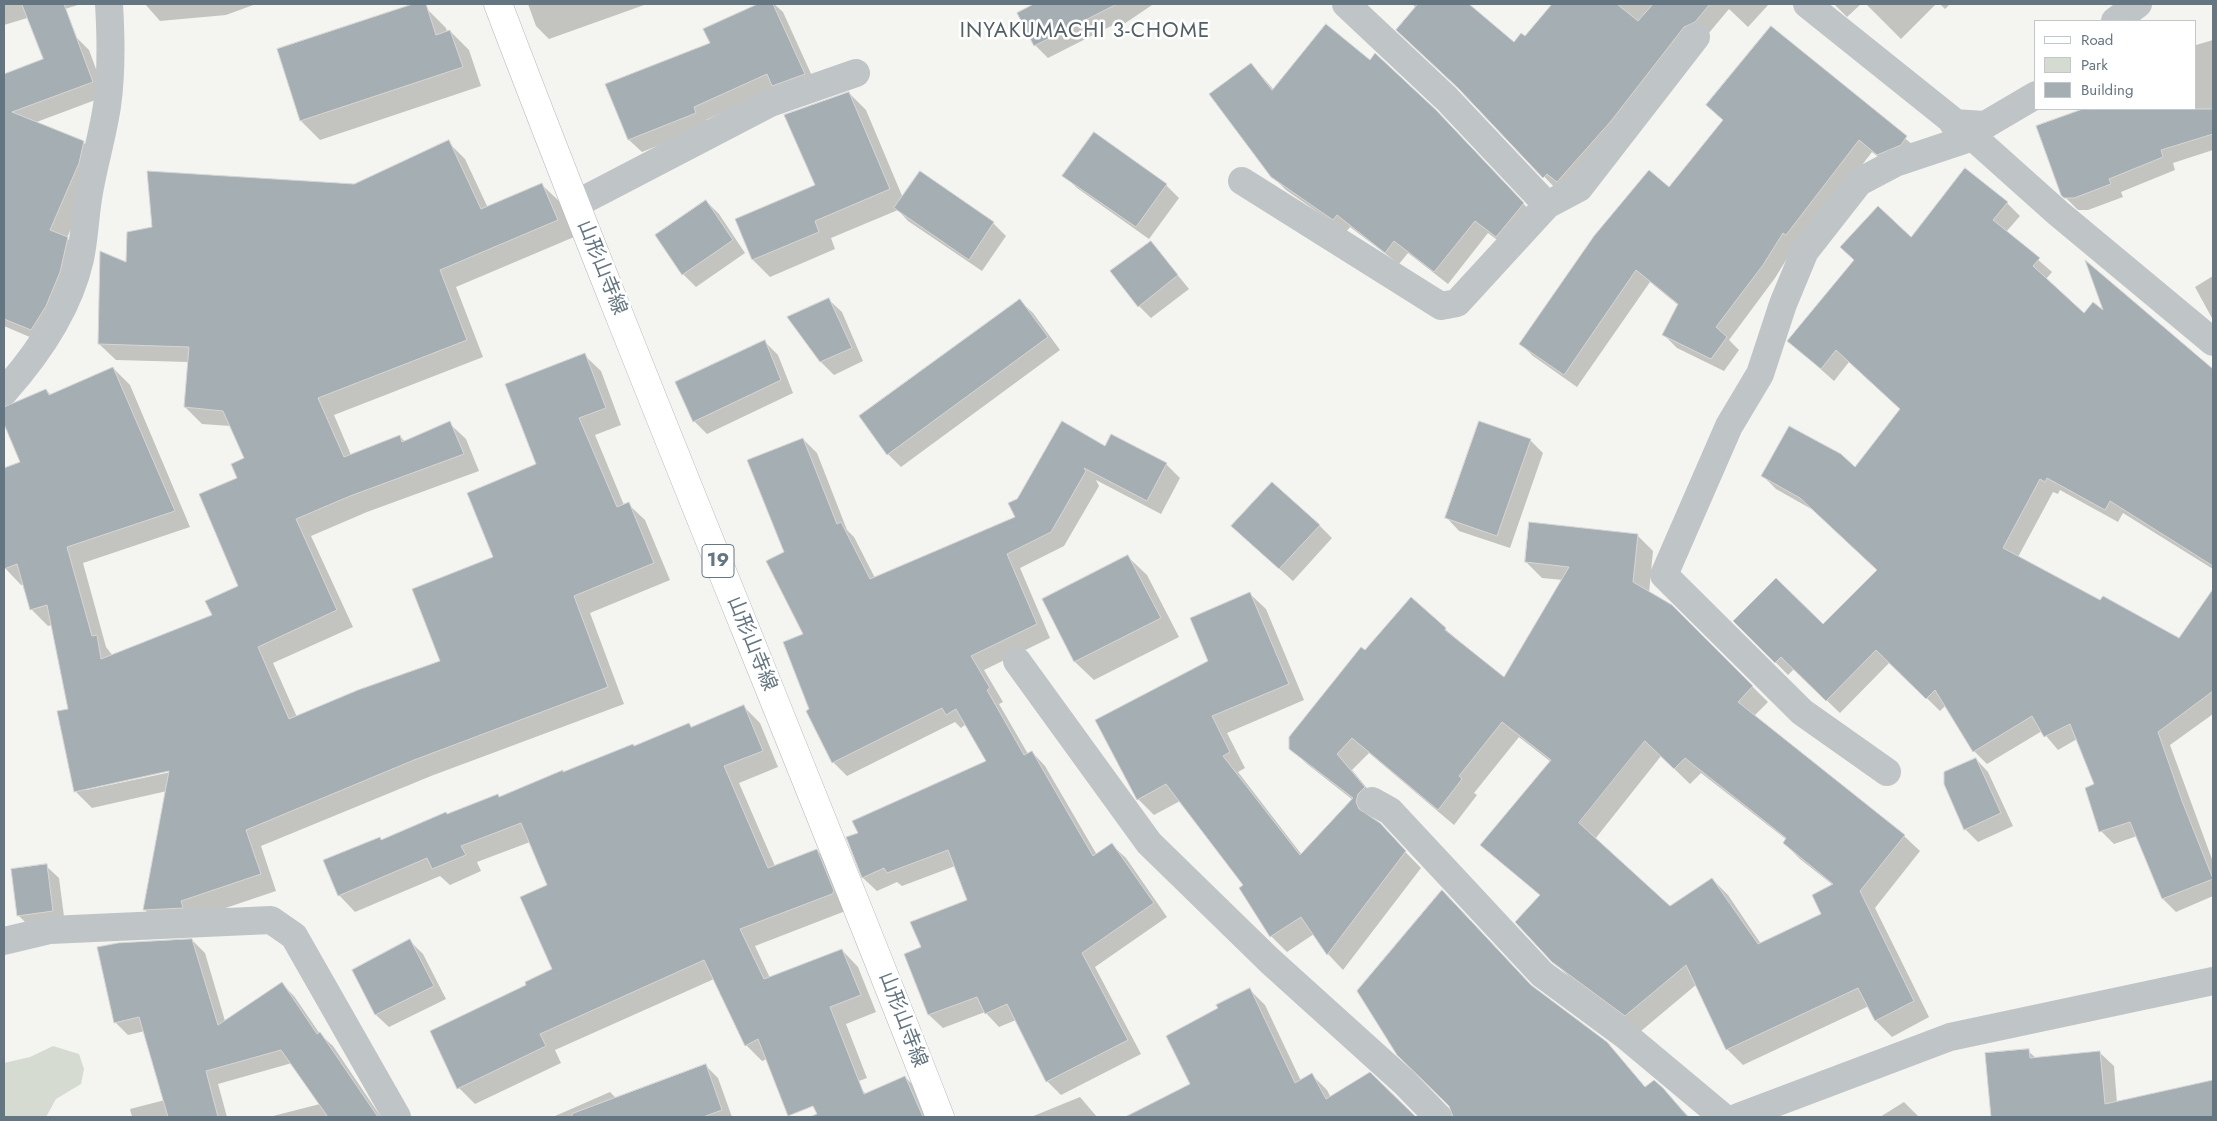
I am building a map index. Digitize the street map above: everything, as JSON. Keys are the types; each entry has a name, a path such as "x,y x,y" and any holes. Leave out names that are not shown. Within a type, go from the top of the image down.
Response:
{"main road":[{"name":"山形山寺線","path":"498,4 576,204 856,901 940,1117"}],"lane":[{"path":"4,392 28,364 45,338 70,291 80,259 89,188 107,106 110,69 109,4"},
{"path":"1346,4 1447,99 1547,205"},
{"path":"1807,4 1963,130 2058,213 2213,342"},
{"path":"2115,20 2138,4"},
{"path":"1242,181 1441,306 1457,303 1547,205 1579,188 1696,37"},
{"path":"576,204 770,103 856,73"},
{"path":"1887,772 1802,712 1664,575 1729,426 1760,374 1783,304 1805,251 1859,182 1963,130 1985,125 2034,96"},
{"path":"1017,661 1149,844 1270,961 1404,1082 1438,1117"},
{"path":"1372,801 1390,811 1542,974 1626,1036 1723,1117"},
{"path":"4,942 50,930 271,920 294,936 396,1117"},
{"path":"1738,1117 1950,1037 2213,981"}],"green space":[{"path":"53,1046 79,1054 84,1069 81,1084 56,1099 46,1117 4,1117 4,1063 30,1057"}],"building":[{"path":"22,4 64,4 93,82 12,112 84,141 79,163 50,230 68,237 60,272 46,306 31,330 4,319 4,74 43,59"},
{"path":"413,4 426,4 436,35 450,30 463,67 300,121 277,49"},
{"path":"758,4 773,4 805,74 772,86 767,74 694,107 696,113 628,140 605,84 710,43 703,29"},
{"path":"1034,4 1117,4 1034,46 1017,13"},
{"path":"1418,4 1469,4 1514,42 1521,33 1525,36 1552,4 1617,4 1638,21 1653,4 1710,4 1695,22 1684,27 1611,121 1557,182 1547,174 1543,178 1458,88 1396,30"},
{"path":"1326,24 1370,60 1375,53 1436,110 1524,203 1496,237 1475,221 1434,272 1394,241 1385,253 1337,215 1333,220 1271,177 1209,94 1251,63 1272,90"},
{"path":"1771,26 1907,136 1901,145 1877,155 1859,140 1786,235 1783,233 1763,265 1716,327 1727,337 1711,359 1662,335 1678,304 1636,270 1564,375 1519,344 1594,236 1649,170 1669,187 1723,120 1706,105"},
{"path":"849,92 890,189 815,221 819,232 752,260 735,219 815,185 784,115"},
{"path":"2213,109 2213,134 2161,150 2163,157 2109,179 2111,184 2074,198 2064,198 2061,195 2036,126 2080,110"},
{"path":"1094,132 1167,184 1136,227 1062,176"},
{"path":"449,140 481,209 542,183 558,220 440,270 467,340 318,398 344,457 400,435 402,442 450,421 464,454 350,496 296,519 337,610 258,647 289,719 358,690 440,661 412,589 493,557 467,493 536,464 505,384 585,353 606,408 579,418 617,507 629,502 654,563 574,596 608,687 414,760 246,830 261,874 181,901 183,908 143,910 169,771 74,792 57,711 68,709 47,605 30,610 17,564 4,569 4,468 20,462 4,424 4,407 46,389 49,395 113,367 175,511 67,547 92,636 97,635 101,659 212,615 205,601 238,586 199,494 237,478 231,464 244,458 223,411 184,407 189,347 98,344 100,251 126,262 127,232 152,227 147,171 354,184"},
{"path":"1965,168 2008,202 1993,220 2040,258 2033,266 2084,313 2093,302 2103,310 2085,260 2213,369 2213,566 2110,501 2105,510 2047,478 2045,482 2040,479 2003,548 2100,600 2103,596 2179,638 2213,589 2213,691 2158,732 2182,801 2213,879 2162,899 2130,822 2099,832 2085,788 2094,784 2070,724 2044,737 2032,716 1973,752 1935,690 1926,699 1876,650 1826,701 1781,657 1775,663 1733,621 1776,578 1823,624 1877,570 1800,498 1761,476 1789,426 1841,454 1855,467 1900,409 1836,350 1821,369 1787,341 1854,260 1840,247 1878,206 1911,237"},
{"path":"920,171 994,222 969,260 894,208"},
{"path":"706,200 733,240 682,275 655,235"},
{"path":"1151,241 1178,275 1138,307 1110,271"},
{"path":"829,298 852,348 820,362 787,317"},
{"path":"1020,299 1048,337 887,455 859,416"},
{"path":"765,340 781,380 693,422 675,382"},
{"path":"1062,421 1105,446 1111,434 1167,463 1147,501 1084,468 1086,471 1051,532 1007,554 1037,624 971,656 990,688 987,690 1024,755 1032,751 1093,856 1112,843 1154,903 1082,953 1128,1040 1046,1082 1007,1004 985,1014 977,997 928,1015 904,954 921,947 910,922 967,900 948,850 887,873 884,868 862,878 846,837 858,833 852,821 986,761 956,709 946,715 942,708 832,763 806,711 809,709 783,642 803,634 766,561 784,552 747,460 803,438 837,524 841,522 870,579 1015,517 1008,503 1017,499"},
{"path":"1479,421 1531,439 1497,536 1445,518"},
{"path":"1272,482 1320,525 1279,569 1231,526"},
{"path":"1529,522 1638,534 1633,582 1672,605 1753,686 1738,702 1905,835 1860,891 1914,1001 1875,1021 1858,988 1726,1050 1686,965 1625,1016 1552,962 1515,922 1540,895 1480,845 1551,760 1502,722 1459,776 1462,779 1438,810 1352,738 1337,754 1365,787 1358,794 1356,802 1359,809 1380,823 1406,851 1327,955 1301,917 1270,937 1239,888 1243,885 1166,784 1137,800 1095,720 1208,661 1190,618 1250,592 1289,684 1212,716 1230,752 1223,756 1300,855 1353,798 1289,749 1289,737 1361,647 1365,650 1411,597 1446,628 1445,630 1504,677 1569,567 1525,562","holes":["1645,741 1674,769 1685,758 1786,838 1783,843 1833,884 1812,895 1821,914 1758,944 1712,878 1670,906 1579,823"]},
{"path":"1128,555 1161,618 1074,662 1042,599"},
{"path":"744,705 763,751 724,766 768,868 817,849 834,891 832,894 740,929 764,979 842,949 861,995 830,1007 864,1094 905,1076 923,1117 810,1117 817,1114 813,1106 788,1116 758,1039 745,1046 704,960 540,1034 546,1046 457,1089 430,1031 526,985 525,982 552,969 520,897 547,885 521,823 461,846 466,855 432,869 427,858 338,896 323,860 380,837 381,840 446,812 447,814 498,794 499,797 563,770 563,772 633,744 634,746 689,723 691,727"},
{"path":"1976,758 2001,813 1964,830 1944,784 1944,772"},
{"path":"47,864 53,911 17,916 11,869"},
{"path":"1442,890 1531,985 1607,1042 1645,1087 1654,1080 1688,1117 1453,1117 1449,1106 1397,1055 1357,991"},
{"path":"192,939 218,1025 282,982 317,1034 320,1032 378,1117 328,1117 281,1050 206,1071 218,1117 168,1117 139,1017 114,1023 97,947 118,943"},
{"path":"410,939 434,986 375,1015 352,970"},
{"path":"1250,988 1295,1083 1312,1073 1326,1099 1370,1072 1416,1117 1125,1117 1190,1084 1166,1036 1218,1008 1216,1005"},
{"path":"2029,1049 2030,1058 2100,1051 2105,1104 2213,1080 2213,1117 1991,1117 1985,1053"},
{"path":"706,1064 722,1110 703,1117 572,1117 572,1114"}],"district":[{"name":"INYAKUMACHI 3-CHOME","path":"1085,32"}]}
